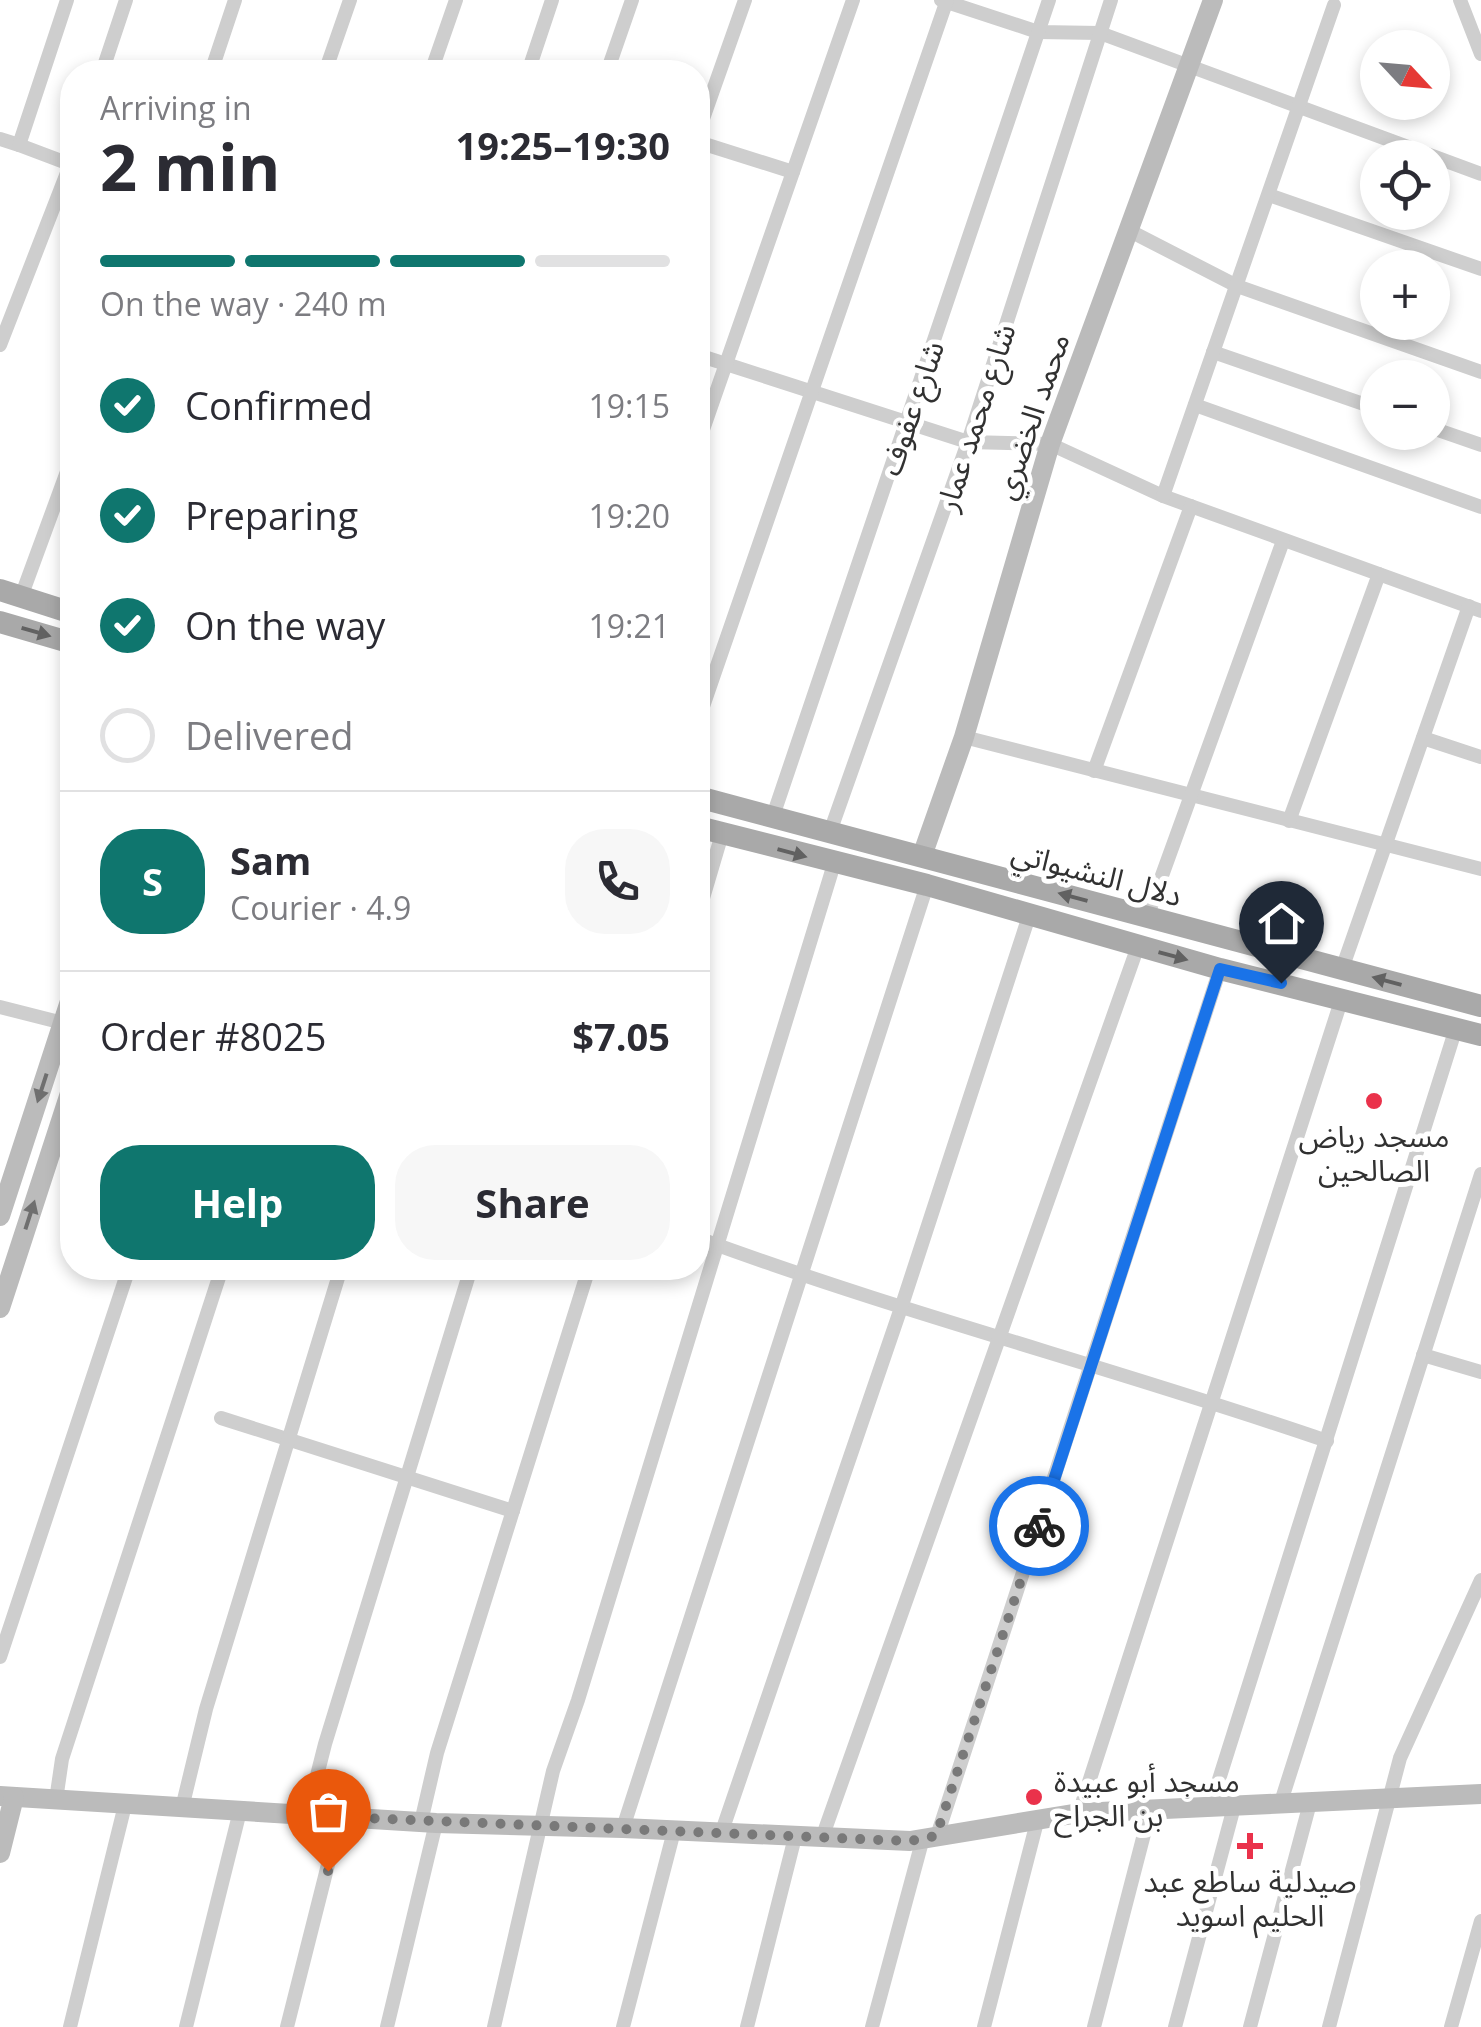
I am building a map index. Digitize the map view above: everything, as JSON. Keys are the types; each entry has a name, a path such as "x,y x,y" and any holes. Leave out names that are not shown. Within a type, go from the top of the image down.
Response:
{"main road":[{"path":"11,593 60,609"},
{"path":"0,622 60,640"},
{"name":"دلال النشيواتي","path":"710,800 1481,1006"},
{"name":"دلال النشيواتي","path":"710,831 1481,1035"},
{"path":"921,884 922,856"}],"street":[{"path":"19,145 67,0"},
{"path":"106,60 126,0"},
{"path":"215,60 235,0"},
{"path":"329,60 350,0"},
{"path":"436,60 456,0"},
{"path":"532,60 552,0"},
{"path":"611,60 632,0"},
{"path":"710,99 745,0"},
{"path":"710,410 854,0"},
{"name":"شارع عفوف","path":"773,816 1050,0"},
{"name":"شارع محمد عمار","path":"830,832 968,442 1111,0"},
{"name":"محمد الخضري","path":"922,856 964,737 1050,444 1212,0"},
{"path":"1460,0 1481,54"},
{"path":"710,686 945,1 1038,32 1100,33 1481,174"},
{"path":"1163,496 1334,5"},
{"path":"0,139 60,159"},
{"path":"710,146 793,172"},
{"path":"0,345 60,193"},
{"path":"1268,195 1481,269"},
{"path":"1130,231 1237,286 1481,372"},
{"path":"1214,352 1360,403"},
{"path":"710,359 968,442 1050,444 1163,496 1475,608 1423,738 1342,969"},
{"path":"1195,405 1481,508"},
{"path":"1450,434 1481,445"},
{"path":"11,593 60,485"},
{"path":"1094,771 1191,506"},
{"path":"1146,918 1284,541"},
{"path":"1289,821 1379,574"},
{"path":"964,737 1481,869"},
{"path":"1423,738 1481,757"},
{"path":"710,874 722,834"},
{"path":"710,1264 834,864"},
{"path":"623,1828 802,1275 921,884"},
{"path":"721,1834 902,1306 1029,916"},
{"path":"822,1838 1138,946"},
{"path":"872,2027 930,1837 1091,1366 1220,969"},
{"path":"1080,1813 1342,998"},
{"path":"0,1007 60,1023"},
{"path":"1210,1808 1456,1028"},
{"path":"0,1216 60,1033"},
{"path":"0,1308 60,1124"},
{"path":"1280,1805 1481,1174"},
{"path":"710,1242 802,1275 1214,1402 1326,1441"},
{"path":"0,1656 125,1280"},
{"path":"56,1800 62,1759 218,1280"},
{"path":"182,1808 206,1709 337,1280"},
{"path":"307,1815 325,1744 466,1280"},
{"path":"388,2027 429,1822 437,1752 585,1280"},
{"path":"494,2027 552,1771 578,1700 705,1280"},
{"path":"1423,1355 1481,1372"},
{"path":"221,1418 513,1511"},
{"path":"1329,2027 1400,1758 1481,1580"},
{"path":"0,1854 7,1797 429,1822 910,1841 1080,1813 1481,1794"},
{"path":"1250,2027 1310,1803"},
{"path":"70,2027 126,1804"},
{"path":"1175,2027 1234,1807"},
{"path":"186,2027 240,1811"},
{"path":"1094,2027 1150,1811"},
{"path":"288,2027 340,1817"},
{"path":"984,2027 1038,1818"},
{"path":"623,2027 674,1831"},
{"path":"747,2027 795,1837"},
{"path":"1451,2027 1481,1921"}],"way so far":[{"path":"328,1871 340,1817 910,1841 936,1836 1039,1526"}],"place":[{"name":"مسجد رياض الصالحين","path":"1374,1101"},
{"name":"مسجد أبو عبيدة بن الجراح","path":"1034,1797"},
{"name":"صيدلية ساطع عبد الحليم اسويد","path":"1250,1846"}],"route":[{"path":"1039,1526 1220,969 1281,983"}]}
